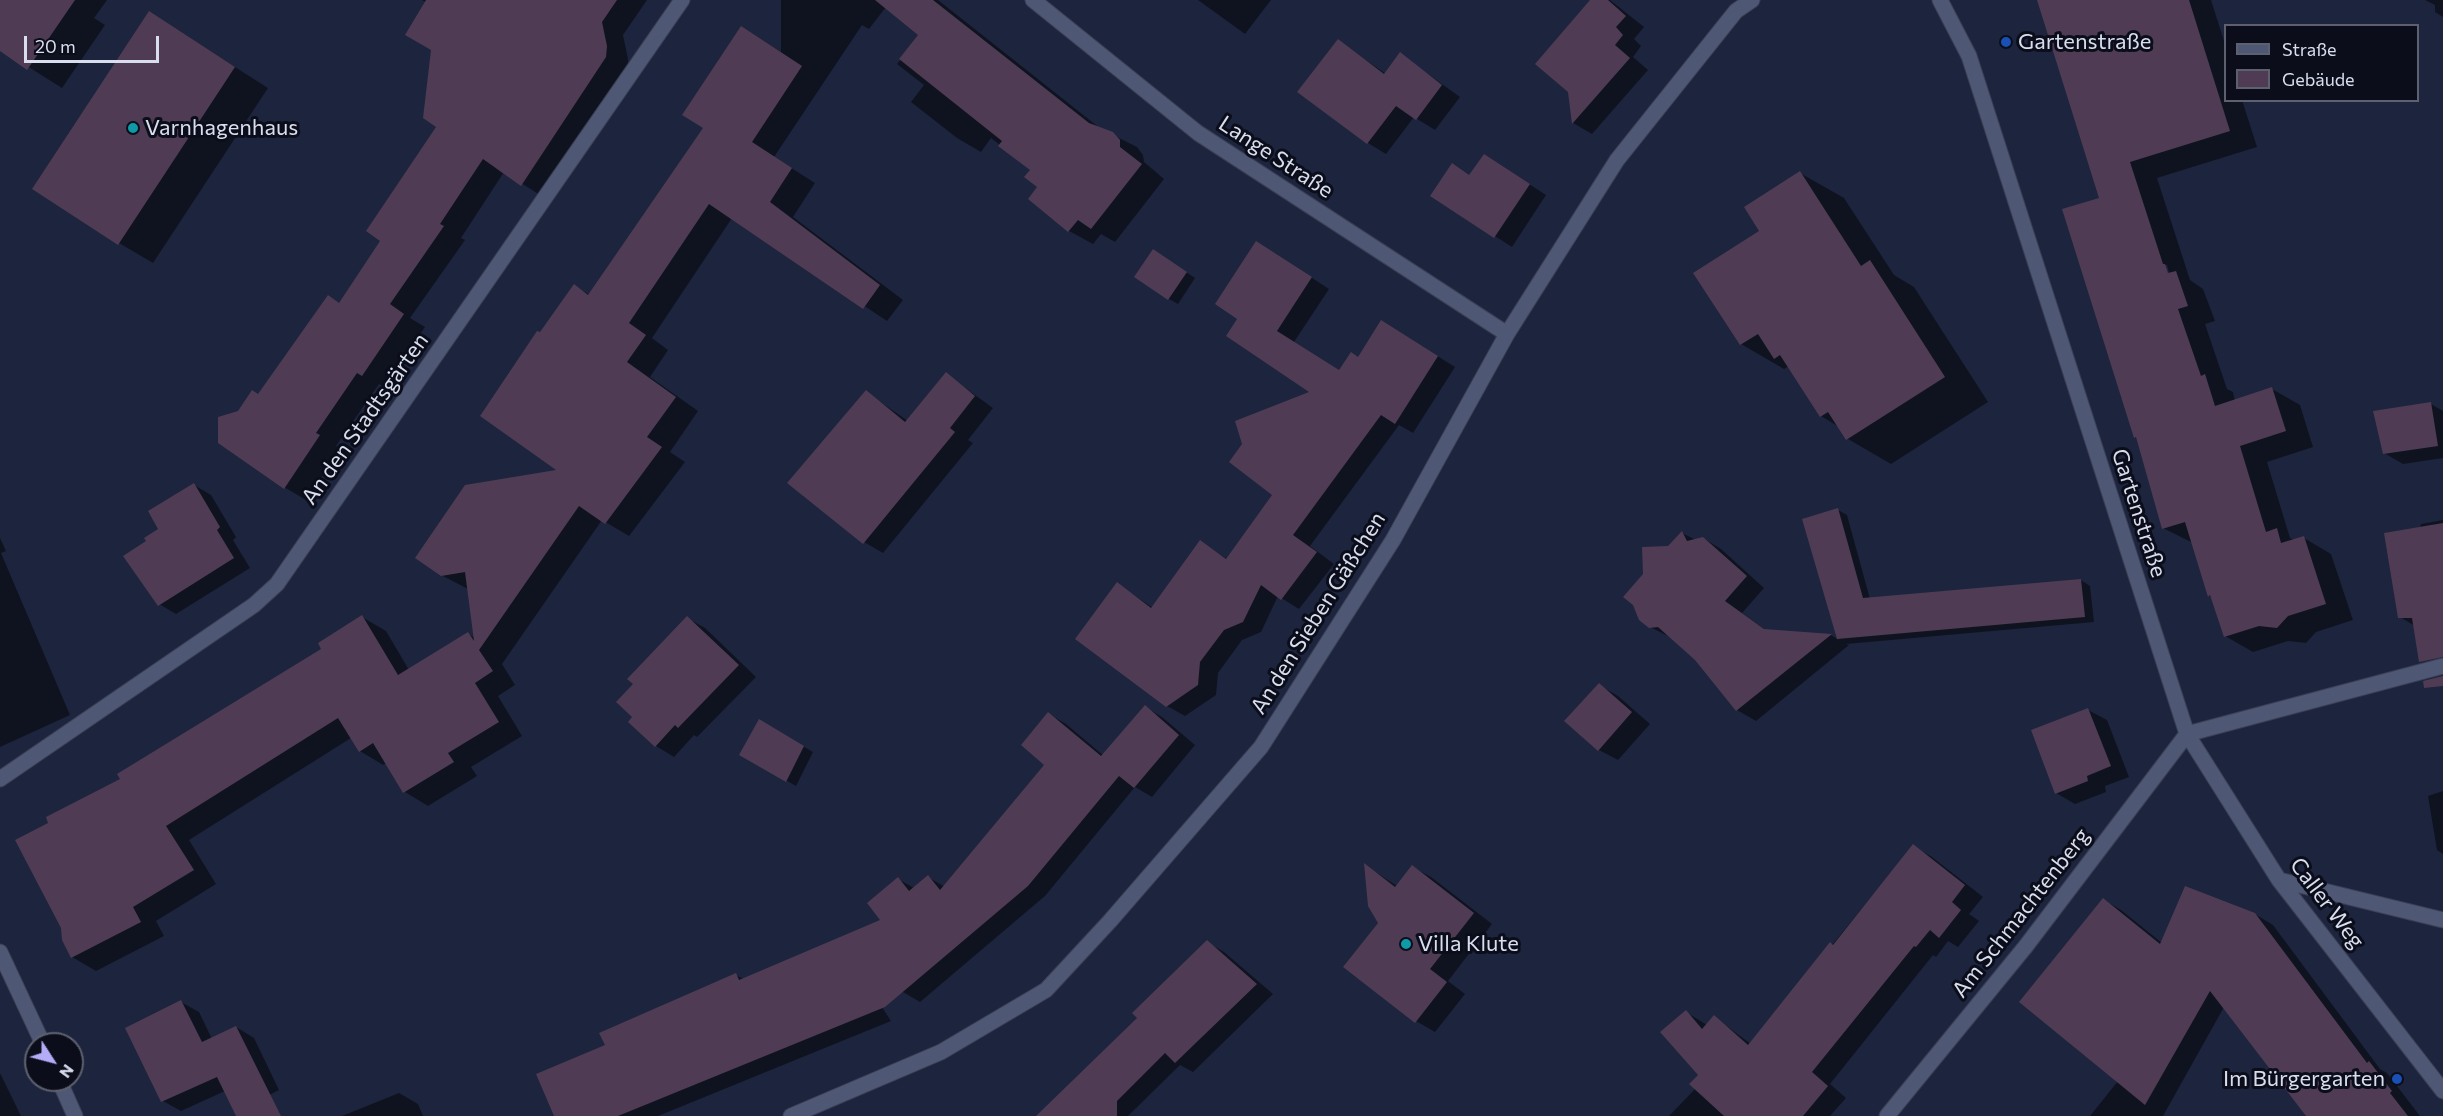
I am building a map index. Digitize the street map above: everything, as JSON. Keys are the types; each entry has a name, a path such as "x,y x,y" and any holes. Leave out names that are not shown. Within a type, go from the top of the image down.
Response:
{"street":[{"name":"An den Stadtsgärten","path":"0,779 254,605 278,584 682,0"},
{"name":"Lange Straße","path":"1033,0 1198,134 1507,334"},
{"name":"An den Sieben Gäßchen","path":"791,1116 941,1052 1046,990 1110,921 1261,747 1394,540 1507,334 1617,160 1736,11 1752,0"},
{"name":"Gartenstraße","path":"1940,0 1969,56 2187,734"},
{"path":"2187,734 2443,666"},
{"name":"Caller Weg","path":"2187,734 2279,880 2443,1091"},
{"name":"Am Schmachtenberg","path":"1887,1116 2026,946 2187,734"},
{"path":"2279,880 2443,920"},
{"path":"0,952 37,1032"},
{"path":"64,1092 75,1116"}],"building":[{"path":"0,0 75,0 27,70 0,51"},
{"path":"426,0 617,0 602,22 607,46 606,57 521,186 483,159 440,224 444,226 390,304 404,314 362,376 357,373 316,433 320,435 284,489 218,443 218,417 238,411 252,390 258,394 328,295 339,303 380,241 366,231 436,127 423,118 431,50 405,35"},
{"path":"875,0 933,0 1089,123 1113,132 1120,140 1120,147 1142,164 1091,229 1078,220 1068,232 1028,199 1037,187 1024,177 1030,170 998,146 1002,141 899,59 918,35"},
{"path":"1590,0 1608,0 1626,16 1616,27 1623,35 1615,45 1630,58 1572,124 1568,92 1535,64"},
{"path":"2037,0 2189,0 2230,131 2130,162 2163,264 2168,273 2176,271 2188,306 2178,309 2201,376 2205,374 2215,406 2272,387 2286,431 2240,446 2266,532 2277,528 2281,543 2304,536 2326,604 2288,616 2277,628 2259,626 2224,637 2210,595 2208,597 2185,522 2162,529 2136,437 2134,438 2062,209 2099,198"},
{"name":"Varnhagenhaus","path":"149,11 235,67 118,245 32,189"},
{"path":"741,26 802,66 752,142 792,168 770,202 880,285 863,309 709,204 629,323 646,335 627,362 676,397 647,437 662,447 605,524 579,506 479,650 493,671 475,683 499,722 448,753 454,762 403,793 373,743 359,752 338,718 166,826 194,870 133,907 141,922 71,958 62,940 61,928 15,840 48,823 46,817 120,779 117,774 321,649 318,643 362,615 398,675 468,632 474,641 465,572 441,576 415,558 465,485 556,470 480,416 537,331 540,332 574,284 588,295 703,128 682,115"},
{"path":"1338,39 1384,74 1400,52 1442,85 1416,120 1396,106 1367,144 1297,92"},
{"path":"1484,154 1530,184 1494,238 1430,196 1452,163 1469,175"},
{"path":"1800,171 1861,266 1870,260 1945,377 1846,440 1828,412 1820,417 1780,355 1774,359 1758,334 1740,345 1693,273 1759,231 1744,207"},
{"path":"1256,241 1312,277 1277,331 1339,370 1351,352 1358,357 1381,320 1438,356 1395,424 1381,415 1293,535 1317,552 1281,600 1261,585 1243,622 1224,630 1200,662 1198,685 1166,707 1075,639 1117,582 1151,608 1200,540 1226,559 1272,495 1229,462 1242,444 1235,421 1309,392 1226,336 1237,319 1215,304"},
{"path":"1153,249 1187,272 1168,300 1134,277"},
{"path":"946,372 975,396 950,428 955,432 863,544 787,483 866,390 905,422"},
{"path":"2431,402 2438,446 2383,454 2373,411"},
{"path":"194,483 220,527 217,530 234,558 158,606 123,556 146,541 144,538 158,529 148,511"},
{"path":"1838,508 1863,598 2081,579 2085,617 1837,639 1802,519"},
{"path":"2443,523 2443,657 2419,662 2412,618 2398,618 2384,533"},
{"path":"1682,531 1687,541 1703,537 1747,576 1725,601 1764,629 1832,634 1736,711 1695,660 1658,627 1649,628 1639,620 1633,605 1623,597 1643,574 1642,547 1668,546"},
{"path":"687,616 739,665 678,728 675,725 655,747 628,722 632,717 616,702 633,684 627,679"},
{"path":"2443,676 2443,686 2424,688 2423,681"},
{"path":"1599,683 1632,712 1598,751 1564,721"},
{"path":"1145,705 1179,735 1134,788 1119,776 1028,886 885,1007 618,1116 554,1116 536,1074 605,1045 599,1033 736,973 739,980 880,920 867,903 898,877 909,891 928,875 940,890 1044,765 1021,745 1048,712 1101,756"},
{"path":"2088,708 2111,766 2087,776 2088,781 2055,794 2031,730"},
{"path":"759,719 804,746 786,782 739,755"},
{"path":"1913,844 1965,885 1952,902 1961,910 1939,938 1930,930 1916,947 1914,946 1812,1072 1828,1086 1803,1116 1724,1116 1689,1084 1698,1075 1660,1032 1686,1010 1702,1029 1714,1015 1748,1045 1830,942 1833,945"},
{"name":"Villa Klute","path":"1364,863 1395,887 1412,865 1474,913 1430,969 1447,982 1415,1023 1343,967 1378,923 1368,906"},
{"path":"2185,886 2255,913 2367,1063 2369,1061 2392,1091 2390,1093 2408,1116 2306,1116 2210,991 2145,1105 2019,1002 2103,898 2160,944"},
{"path":"1207,940 1257,984 1175,1063 1165,1053 1117,1101 1117,1116 1036,1116 1137,1018 1132,1013"},
{"path":"181,1000 202,1042 236,1026 281,1116 236,1116 217,1077 161,1102 125,1028"}],"place":[{"name":"Gartenstraße","path":"2006,42"},
{"name":"Varnhagenhaus","path":"133,128"},
{"name":"Villa Klute","path":"1406,944"},
{"name":"Im Bürgergarten","path":"2397,1079"}]}
